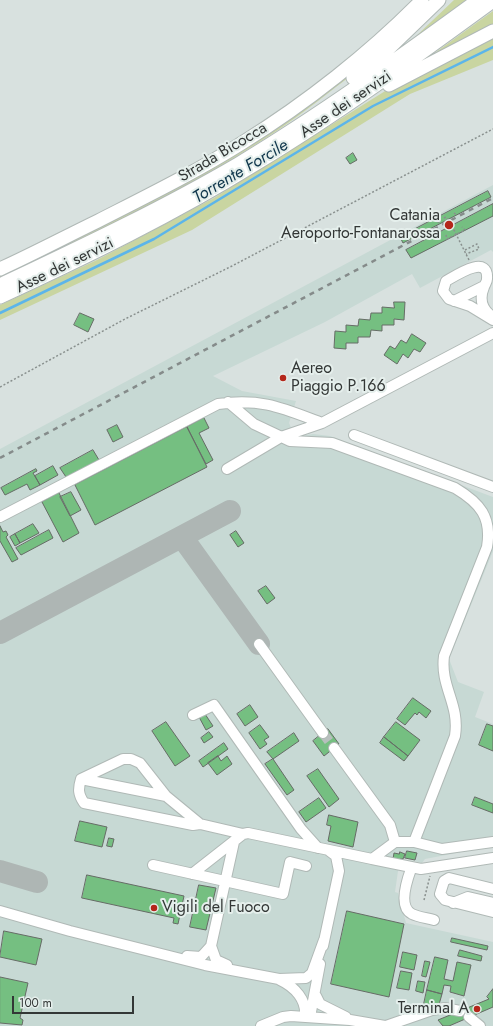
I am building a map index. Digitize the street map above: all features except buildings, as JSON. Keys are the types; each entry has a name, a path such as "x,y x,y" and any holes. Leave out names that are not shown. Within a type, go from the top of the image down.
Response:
{"main road":[{"name":"Strada Bicocca","path":"0,270 168,186 242,144 288,113 336,76 379,41 422,0"},
{"path":"276,139 312,108 365,70 439,0"},
{"path":"384,53 404,39 448,0"},
{"name":"Asse dei servizi","path":"0,285 88,243 237,164 348,92 478,0"},
{"name":"Asse dei servizi","path":"0,297 93,253 180,208 254,165 343,108 493,1"},
{"path":"343,108 493,31"}],"street":[{"path":"493,317 484,309 482,303 484,286 488,278 485,270 482,268 473,266 446,281 443,285 445,296 454,301 470,306 493,320"},
{"path":"454,301 484,286"},
{"path":"227,469 281,437 322,423 493,333"},
{"path":"0,517 218,404 253,401 274,405 322,423"},
{"path":"228,402 254,424 296,443 308,441 332,443 455,488 470,497 480,507 487,523 489,537 487,547 444,656 442,668 445,682 455,709 457,723 455,736 414,842"},
{"path":"354,435 493,487"},
{"path":"259,644 323,733"},
{"path":"193,715 214,705 301,829 318,848"},
{"path":"334,748 390,825 395,842"},
{"path":"200,824 166,796 140,763 131,759 124,758 82,779 79,788 80,797 84,803 193,825 200,824 243,834 248,833 372,859 410,869 421,870 493,858"},
{"path":"82,779 166,796"},
{"path":"289,842 298,840 302,833 301,829"},
{"path":"192,874 243,834"},
{"path":"0,911 70,932 193,958 201,957 211,946 234,842"},
{"path":"372,859 395,842 414,842 442,850 493,842"},
{"path":"328,850 336,856 339,871"},
{"path":"308,1017 316,996 324,940 339,871 343,863 350,858 361,857"},
{"path":"153,865 283,894 290,862 306,866"},
{"path":"410,869 406,886 406,908 411,914 434,920"},
{"path":"493,889 449,878 446,880 440,894 445,900 452,903 493,912"},
{"path":"452,903 468,897 493,903"},
{"path":"279,979 306,978 312,973 324,940"},
{"path":"120,943 205,965 279,979 289,984 299,994 305,1004 308,1017"},
{"path":"211,946 216,960 252,973"},
{"path":"316,996 320,1004 359,1024"},
{"path":"261,1026 283,1017 308,1017 386,1026 432,1010 445,1008 465,1014 480,1026"},
{"path":"328,1019 346,1026"}],"path":[{"path":"0,387 125,319 232,266 493,129"},
{"path":"444,218 446,217 448,220"},
{"path":"452,226 453,231 466,254 479,249 477,244 464,250"},
{"path":"446,235 447,239 456,235 465,230 462,227"}],"shaded area":[{"path":"493,185 493,252 491,250 420,288 412,274 325,322 213,376 242,391 296,401 289,423 295,437 313,434 330,436 493,497 493,551 449,659 458,682 484,692 475,717 493,724 493,846 425,859 422,863 400,857 395,892 398,893 406,923 493,942 493,1026 0,1026 0,449"}],"green space":[{"path":"454,0 466,0 411,41"},
{"path":"493,11 493,27 418,65"},
{"path":"493,35 493,60 410,94 192,230 0,320 0,305 97,260 214,198 398,83"},
{"path":"353,69 356,72 298,116 245,151 142,209 0,279 0,274 85,234"}],"waterway":[{"name":"Torrente Forcile","path":"0,313 154,239 373,106 493,47"}],"taxiway":[{"path":"0,633 230,511"},
{"path":"182,537 259,644"},
{"path":"0,871 37,882"}],"tunnel":[{"path":"323,733 334,748"}],"railway":[{"path":"0,458 493,198"}],"place":[{"name":"Catania Aeroporto-Fontanarossa","path":"449,225"},
{"name":"Aereo Piaggio P.166","path":"283,378"},
{"name":"Vigili del Fuoco","path":"154,908"},
{"name":"Terminal A","path":"477,1009"}]}
